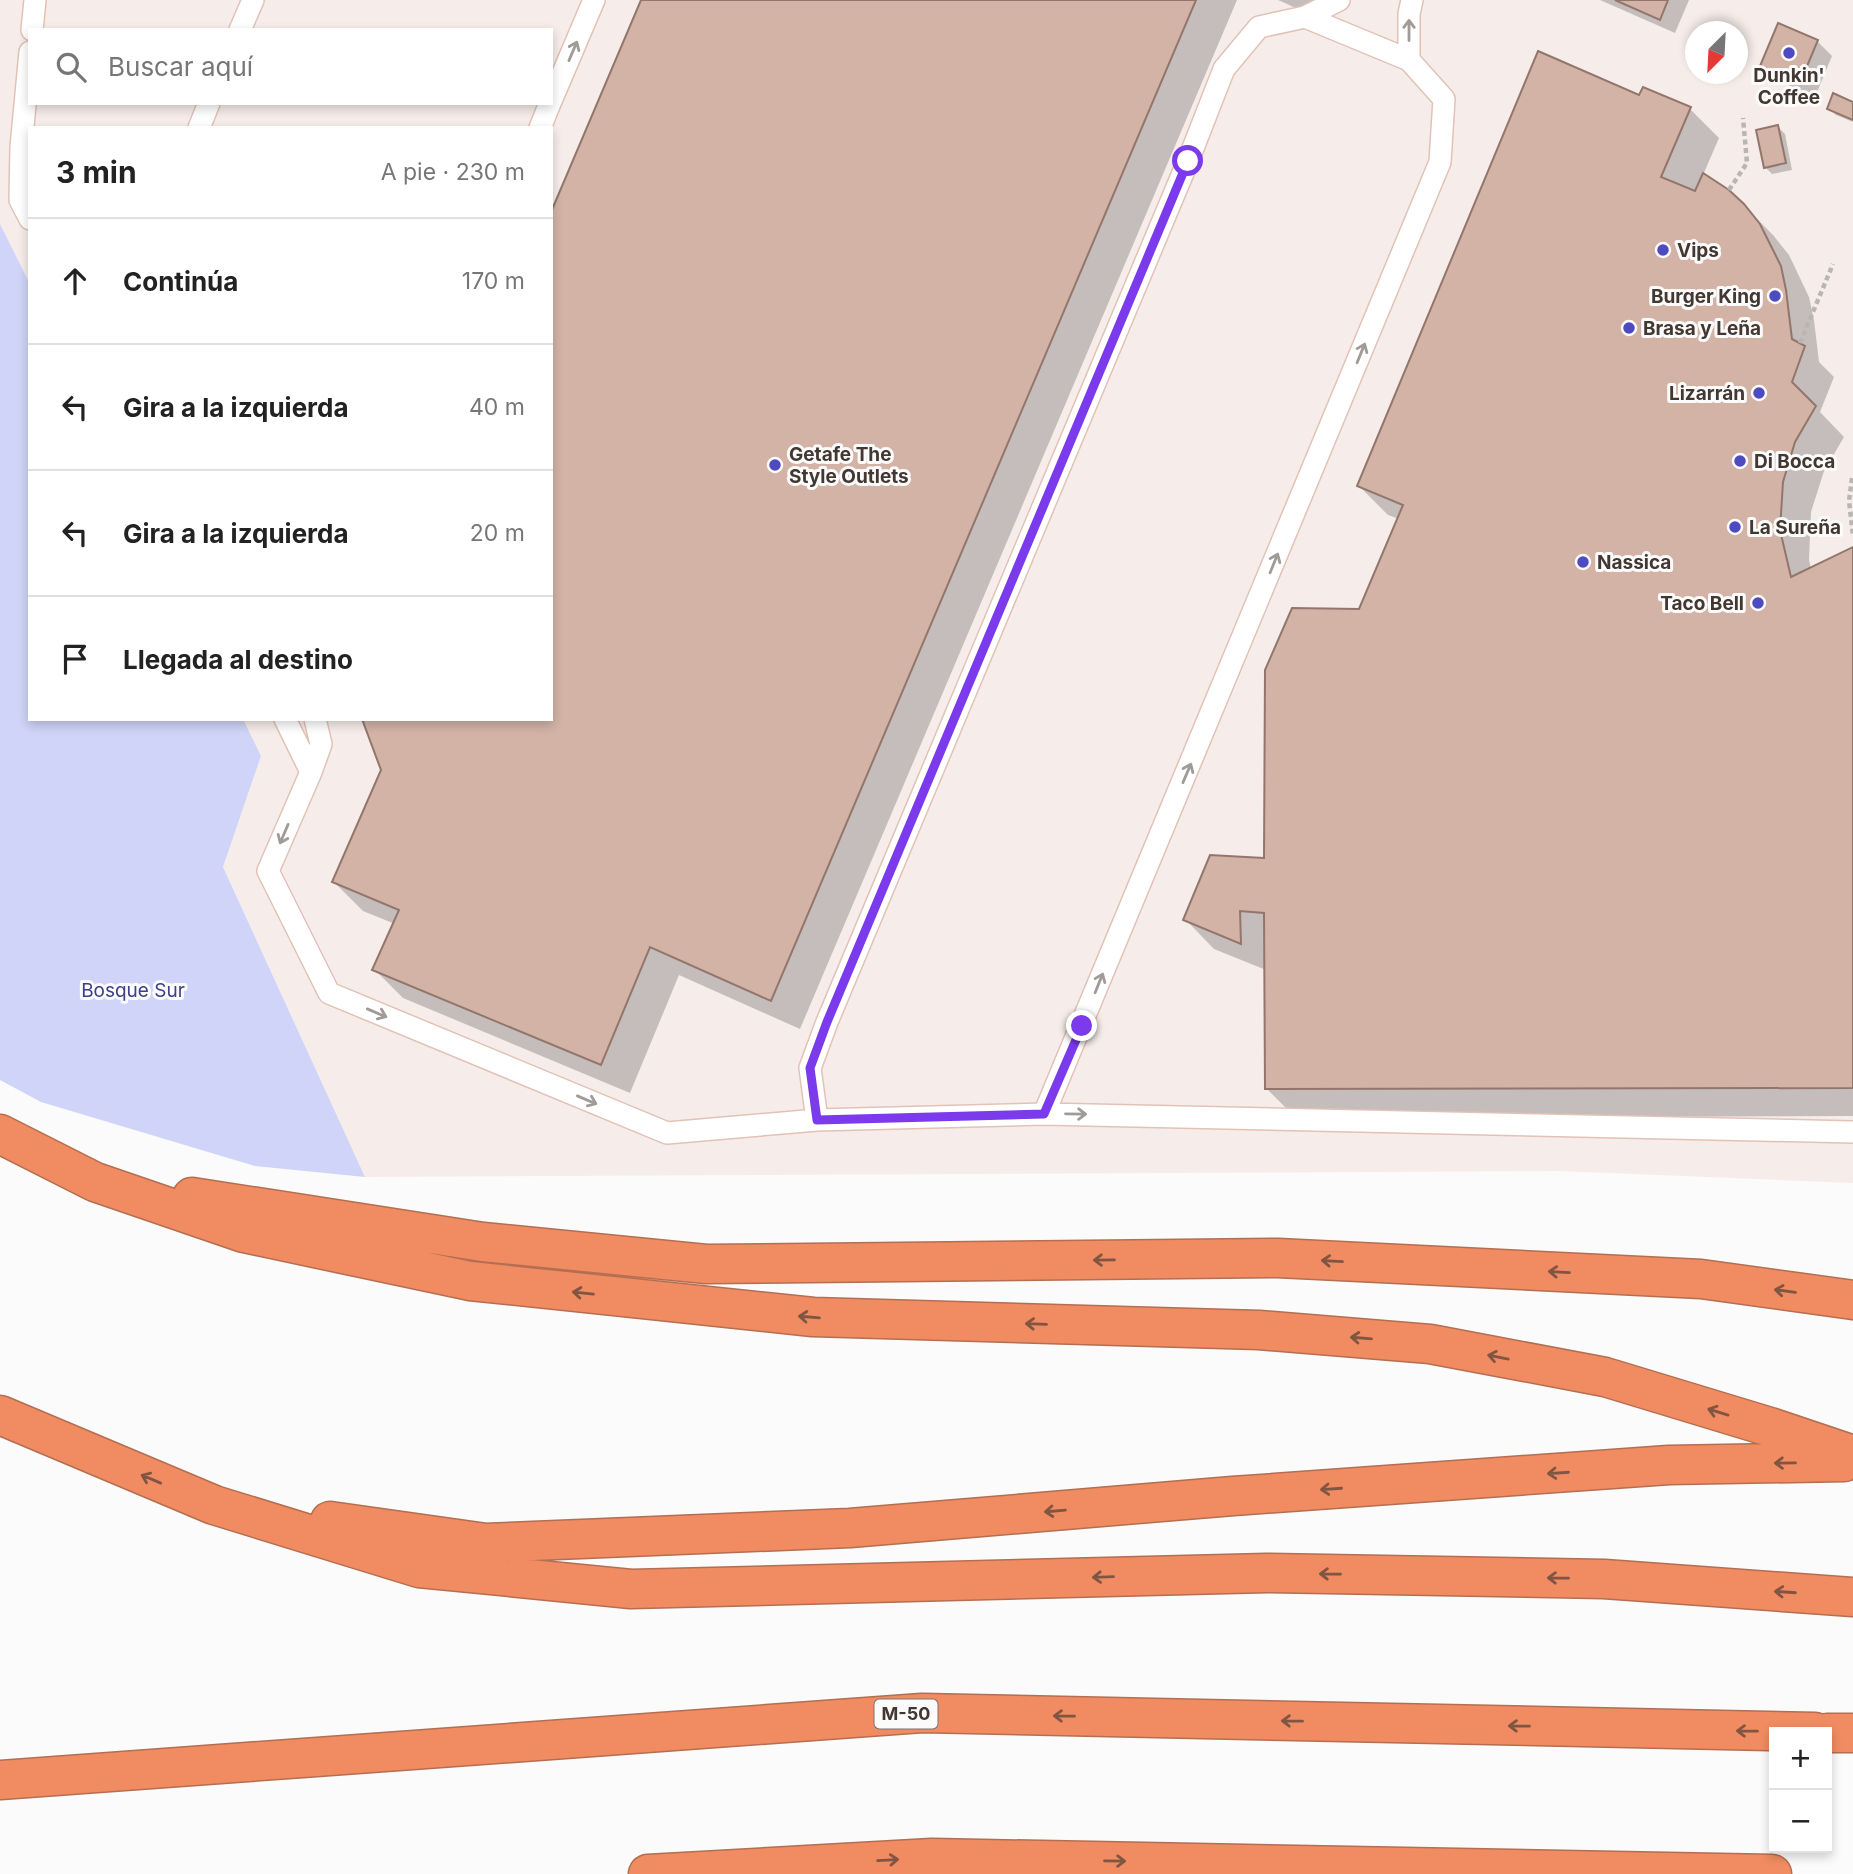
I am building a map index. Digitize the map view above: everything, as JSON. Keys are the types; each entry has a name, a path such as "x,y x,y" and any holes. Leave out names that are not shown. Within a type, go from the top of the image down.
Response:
{"highway":[{"path":"0,1134 95,1182 244,1233 470,1281 813,1317 1259,1330 1430,1344 1605,1377 1853,1455"},
{"path":"95,1182 482,1241 706,1264 1278,1258 1701,1279 1853,1300"},
{"path":"0,1415 214,1505 419,1568 631,1588 1267,1573 1604,1579 1853,1597"},
{"path":"214,1505 486,1543 850,1528 1246,1495 1669,1465 1853,1461"},
{"name":"M-50","path":"0,1780 922,1713 1769,1731"},
{"path":"1832,1732 1853,1733"},
{"path":"648,1874 932,1858 1772,1874"}],"lane":[{"path":"32,28 35,0"},
{"path":"241,28 253,0"},
{"path":"553,97 594,0"},
{"path":"817,1120 810,1068 827,1022 1188,161 1224,69 1259,27 1305,17 1339,0"},
{"path":"1409,60 1409,14 1412,0"},
{"path":"1044,1114 1440,162 1444,99 1409,60 1305,17"},
{"path":"28,73 21,147 20,200 28,215"},
{"path":"200,126 208,105"},
{"path":"541,126 550,105"},
{"path":"286,721 311,772"},
{"path":"315,721 321,744 268,871 329,993 667,1133 817,1120 1044,1114 1853,1132"}],"path":[{"path":"1729,190 1748,163 1743,118"},
{"path":"1800,343 1833,264"},
{"path":"1852,478 1849,501 1853,535"}],"shaded area":[{"path":"0,0 1853,0 1853,1183 1559,1171 365,1177 223,867 261,756 244,721 553,721 553,126 28,126 28,280 0,224"}],"green space":[{"name":"Bosque Sur","path":"0,224 28,280 28,721 244,721 261,756 223,867 365,1177 255,1166 41,1102 0,1080"}],"building":[{"name":"Getafe The Style Outlets","path":"641,0 1196,0 771,1001 650,947 601,1065 372,970 399,910 332,882 381,770 363,721 553,721 553,207"},
{"path":"1615,0 1668,0 1660,20"},
{"name":"Dunkin' Coffee","path":"1778,23 1818,40 1800,83 1760,66"},
{"name":"Nassica","path":"1538,51 1639,95 1643,87 1691,107 1661,177 1695,191 1703,173 1729,190 1760,224 1781,266 1792,339 1805,346 1792,382 1816,406 1795,442 1783,482 1780,530 1791,577 1853,547 1853,1088 1265,1089 1264,913 1240,911 1241,944 1183,920 1210,855 1264,858 1265,670 1292,608 1359,609 1403,505 1357,486"},
{"path":"1833,93 1853,102 1853,120 1827,109"},
{"path":"1778,125 1786,163 1764,168 1756,130"}],"place":[{"name":"Dunkin' Coffee","path":"1789,53"},
{"name":"Vips","path":"1663,250"},
{"name":"Burger King","path":"1775,296"},
{"name":"Brasa y Leña","path":"1629,328"},
{"name":"Lizarrán","path":"1759,393"},
{"name":"Di Bocca","path":"1740,461"},
{"name":"Getafe The Style Outlets","path":"775,465"},
{"name":"La Sureña","path":"1735,527"},
{"name":"Nassica","path":"1583,562"},
{"name":"Taco Bell","path":"1758,603"}],"route":[{"path":"1082,1026 1044,1114 817,1120 810,1068 827,1022 1188,161"}]}
